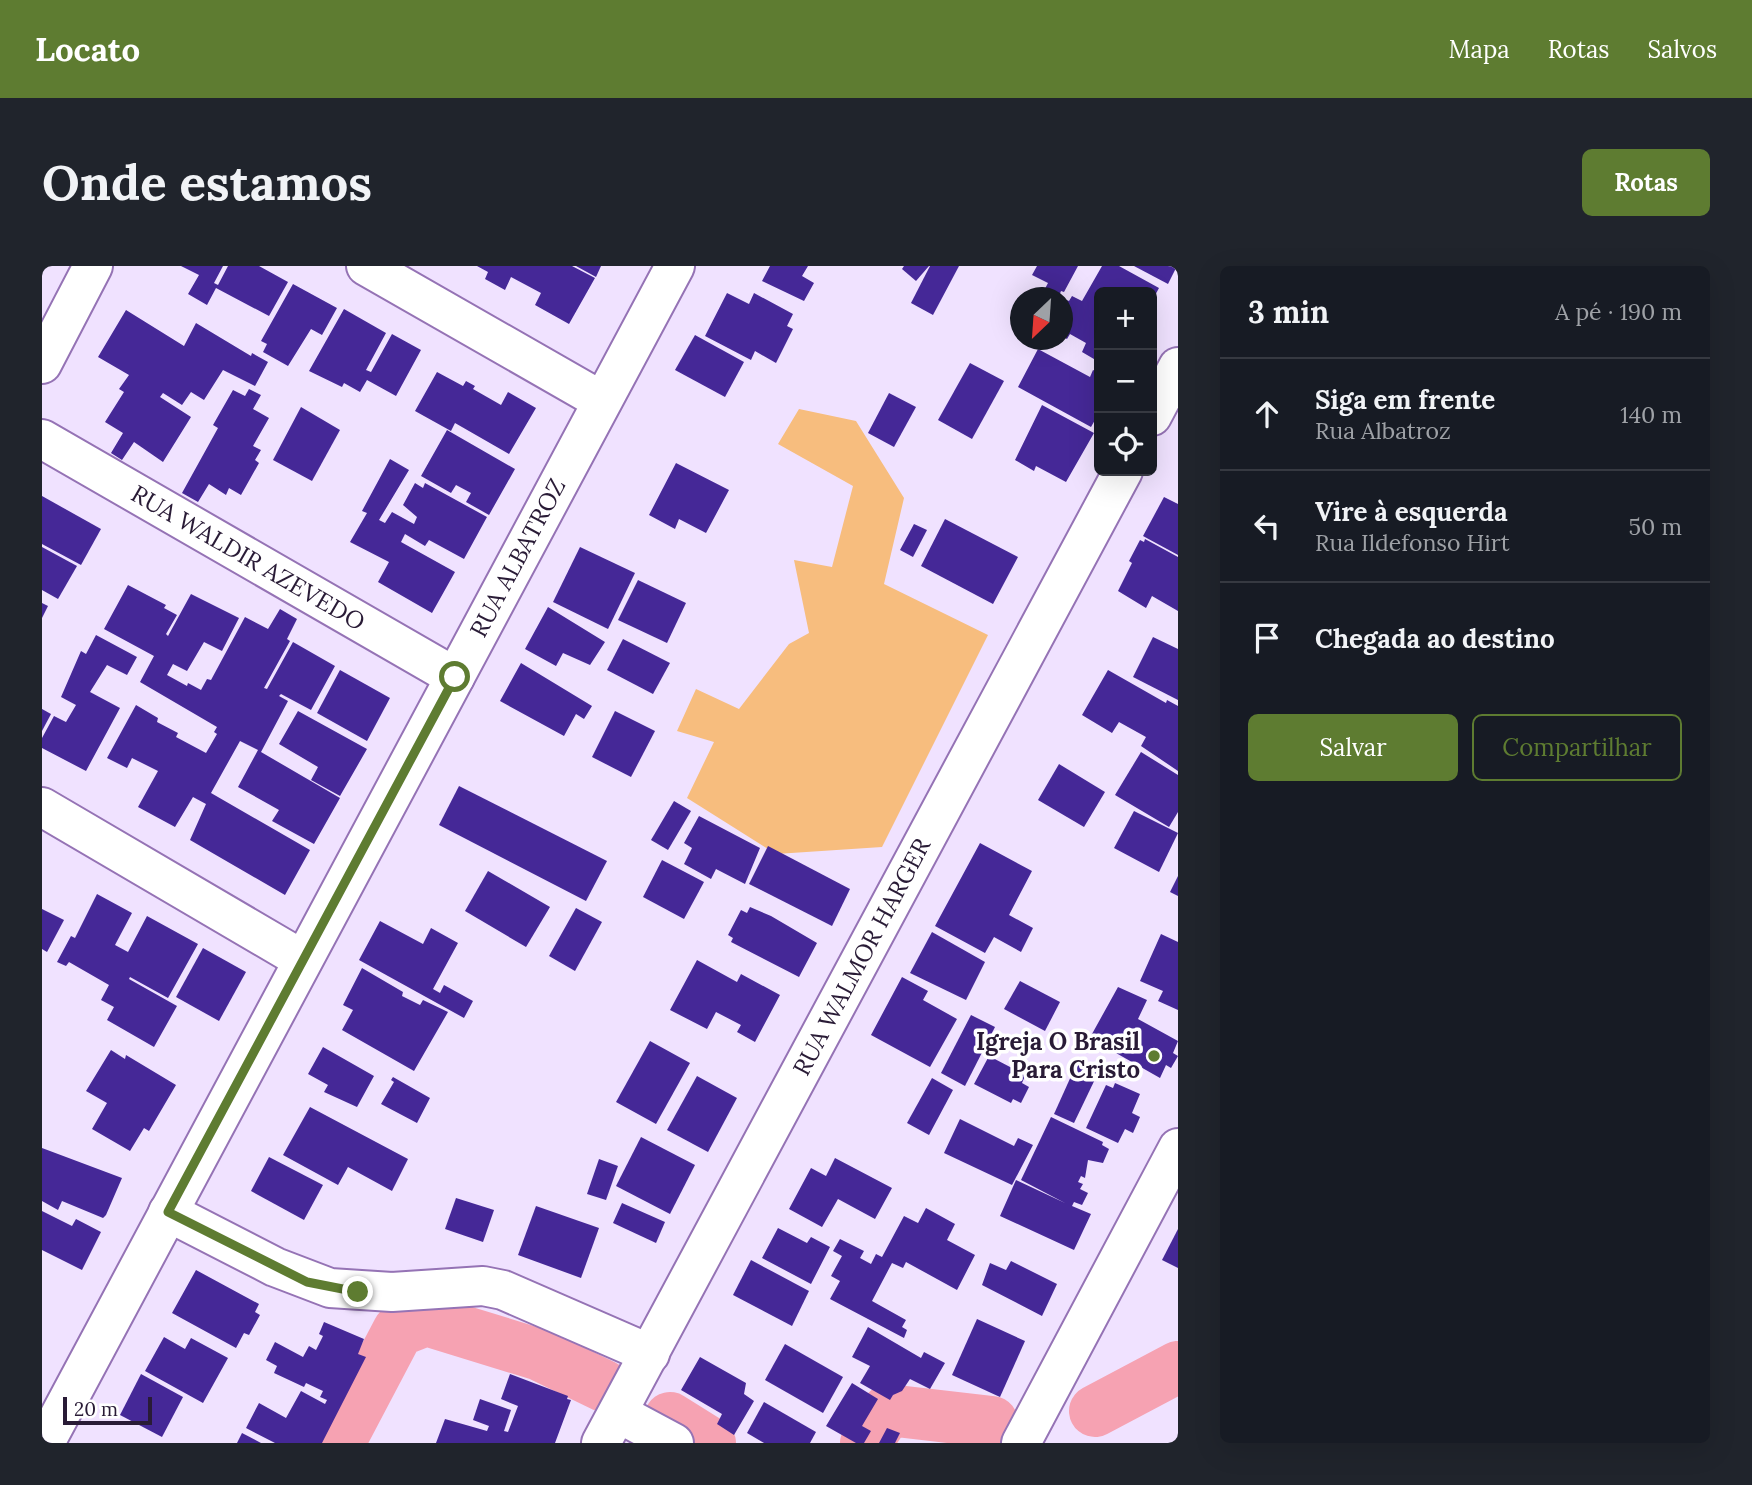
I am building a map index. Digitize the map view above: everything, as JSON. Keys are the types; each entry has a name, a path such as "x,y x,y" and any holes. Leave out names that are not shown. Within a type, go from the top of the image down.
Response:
{"street":[{"path":"42,364 93,266"},
{"path":"366,266 602,401"},
{"name":"RUA ALBATROZ","path":"45,1443 675,266"},
{"path":"1154,413 1178,367"},
{"name":"RUA WALDIR AZEVEDO","path":"42,439 455,677"},
{"name":"RUA WALMOR HARGER","path":"610,1428 1119,476"},
{"path":"42,807 303,960"},
{"path":"1021,1443 1178,1148"},
{"path":"168,1212 307,1282 358,1292 432,1292 483,1286 503,1290 649,1354"},
{"path":"610,1428 674,1443"}],"shaded area":[{"path":"799,409 856,421 904,498 884,584 988,635 882,847 776,854 687,798 714,742 677,731 696,689 739,709 789,644 809,633 794,560 832,567 853,486 778,444"}],"building":[{"path":"181,266 223,266 214,283 218,285 228,266 259,266 288,282 269,316 216,288 207,305 188,294 199,275"},
{"path":"477,266 572,266 595,278 569,324 535,305 541,293 511,277 505,290 485,279 488,272"},
{"path":"576,266 601,266 596,277"},
{"path":"770,266 808,266 802,276 814,283 804,301 762,281"},
{"path":"904,266 929,266 916,281 902,269"},
{"path":"930,266 959,266 933,315 911,303"},
{"path":"1037,266 1078,266 1067,287 1046,287 1048,283 1032,275"},
{"path":"1102,266 1119,266 1159,288 1157,292 1157,287 1094,287 1094,359 1082,352 1086,343 1073,336 1073,296 1082,301"},
{"path":"1134,266 1177,266 1168,284"},
{"path":"293,284 337,308 322,335 311,329 288,366 263,352 267,344 261,341"},
{"path":"727,293 749,304 754,293 793,314 787,326 793,329 776,363 755,351 751,360 705,336"},
{"path":"344,309 386,333 366,370 371,372 392,334 421,350 396,396 367,380 360,392 344,383 342,387 309,371"},
{"path":"126,310 184,346 196,323 251,356 252,353 268,362 255,386 223,370 204,400 191,392 182,405 163,393 160,397 191,417 163,462 134,442 122,460 111,453 123,433 105,422 124,392 119,389 129,375 98,357"},
{"path":"695,335 744,362 725,397 675,370"},
{"path":"1037,350 1090,377 1093,370 1094,422 1091,427 1018,387"},
{"path":"970,363 1004,381 972,439 938,420"},
{"path":"437,372 463,386 466,381 475,386 473,389 501,405 508,392 536,408 509,454 455,423 451,431 415,411"},
{"path":"249,389 261,395 253,409 269,418 253,446 261,450 255,460 259,463 241,495 229,488 226,495 209,484 198,502 182,493 218,428 213,425 233,390 245,396"},
{"path":"889,393 916,407 894,447 868,433"},
{"path":"1042,405 1094,433 1066,482 1036,466 1034,471 1015,460"},
{"path":"301,407 340,430 312,481 273,460"},
{"path":"447,430 515,469 489,515 466,502 471,493 456,485 451,493 421,476"},
{"path":"390,459 409,470 379,520 385,523 392,512 414,524 417,517 403,505 415,483 423,488 425,483 487,517 464,559 429,540 425,546 405,534 401,542 455,572 432,613 378,582 389,562 350,542 367,513 362,511"},
{"path":"676,463 729,490 706,533 679,519 675,529 649,515"},
{"path":"42,496 101,529 81,565 42,544"},
{"path":"1164,497 1178,504 1178,555 1143,536"},
{"path":"945,519 1018,557 993,604 921,566"},
{"path":"914,524 927,530 913,557 900,550"},
{"path":"1145,539 1178,557 1178,611 1152,596 1146,608 1118,591 1132,563 1129,561 1140,540 1144,542"},
{"path":"42,547 77,566 58,599 42,590"},
{"path":"580,547 635,573 608,629 553,602"},
{"path":"638,580 686,603 667,643 618,620"},
{"path":"128,585 166,605 164,608 177,615 166,634 168,636 191,594 239,618 222,651 204,642 187,671 173,664 167,675 187,686 188,683 201,690 207,679 211,680 245,617 268,629 280,609 297,619 287,639 290,641 264,688 267,689 293,642 335,666 311,710 281,694 279,696 288,701 261,752 340,798 314,844 272,821 279,810 238,787 258,750 240,741 211,793 310,850 285,895 190,840 206,804 193,797 175,827 138,807 158,771 132,758 127,768 107,758 136,705 158,718 157,722 178,733 176,737 206,753 217,734 214,732 217,727 140,682 154,656 104,629"},
{"path":"42,603 48,606 42,618"},
{"path":"548,607 605,642 590,665 563,653 556,666 525,649"},
{"path":"96,635 137,657 127,675 107,665 90,692 120,708 86,771 42,748 42,738 54,716 66,722 76,705 61,697 81,651 86,654"},
{"path":"1153,637 1178,649 1178,700 1133,677"},
{"path":"623,639 670,663 653,694 607,670"},
{"path":"521,663 592,706 584,719 576,714 564,736 500,701"},
{"path":"340,670 390,698 367,741 317,713"},
{"path":"1108,670 1166,703 1167,700 1178,706 1178,771 1141,746 1146,737 1119,722 1112,733 1082,715"},
{"path":"42,709 51,714 42,731"},
{"path":"298,711 367,749 340,796 311,780 318,767 279,744"},
{"path":"615,711 655,731 631,777 592,757"},
{"path":"1141,752 1178,775 1178,812 1169,827 1115,795"},
{"path":"1059,764 1105,792 1084,827 1038,800"},
{"path":"459,786 607,861 586,901 439,825"},
{"path":"674,801 691,811 668,850 651,840"},
{"path":"1134,811 1178,833 1159,872 1114,848"},
{"path":"699,816 760,848 745,884 716,869 711,879 684,864 692,848 684,843"},
{"path":"980,843 1032,871 1009,915 1033,928 1021,952 994,937 985,953 935,926"},
{"path":"768,846 850,889 832,926 749,884"},
{"path":"662,860 704,882 684,919 643,897"},
{"path":"488,871 550,907 526,947 465,911"},
{"path":"1178,876 1178,896 1170,892"},
{"path":"97,894 132,913 115,945 128,952 147,916 198,944 168,998 130,977 129,979 177,1006 154,1047 107,1020 114,1007 101,1000 109,985 69,962 66,966 57,962 71,936 75,938"},
{"path":"750,907 817,943 799,977 731,942 733,938 728,935 741,910 747,913"},
{"path":"576,908 602,922 575,971 549,956"},
{"path":"42,909 64,920 47,952 42,949"},
{"path":"380,921 423,944 431,928 458,943 433,989 440,993 444,985 473,1001 464,1018 359,960"},
{"path":"932,932 985,962 966,1000 910,973"},
{"path":"1161,934 1178,942 1178,1010 1158,1001 1163,991 1140,981"},
{"path":"203,948 246,972 219,1021 176,997"},
{"path":"697,960 737,982 741,974 780,995 755,1042 737,1032 741,1025 716,1012 707,1029 670,1010"},
{"path":"362,968 403,992 402,996 420,1005 423,1000 448,1012 414,1071 342,1030 353,1010 343,1005"},
{"path":"902,977 928,991 923,1000 957,1019 930,1067 871,1035"},
{"path":"1020,981 1060,1002 1045,1031 1004,1009"},
{"path":"1118,987 1147,1000 1138,1019 1178,1041 1173,1053 1178,1056 1171,1068 1166,1065 1160,1078 1109,1049 1087,1043"},
{"path":"971,1015 995,1027 965,1086 941,1073"},
{"path":"650,1041 690,1063 656,1124 616,1102"},
{"path":"323,1047 374,1076 357,1107 324,1092 328,1085 308,1074"},
{"path":"111,1050 125,1059 126,1055 176,1085 149,1131 144,1128 130,1151 92,1129 107,1103 86,1091"},
{"path":"989,1056 1012,1068 1015,1062 1028,1069 1022,1083 1029,1087 1021,1103 1013,1099 1011,1103 974,1084"},
{"path":"1077,1063 1098,1073 1074,1123 1054,1114"},
{"path":"697,1076 737,1098 708,1152 667,1130"},
{"path":"393,1077 430,1098 417,1123 381,1104 394,1082 391,1080"},
{"path":"932,1078 953,1090 929,1135 907,1123"},
{"path":"1115,1083 1140,1094 1132,1113 1140,1117 1133,1133 1125,1129 1118,1143 1086,1128 1106,1085 1113,1088"},
{"path":"310,1107 408,1159 392,1191 348,1167 338,1185 283,1155"},
{"path":"1051,1117 1103,1142 1102,1145 1109,1149 1103,1163 1088,1160 1085,1178 1081,1176 1078,1182 1083,1184 1080,1189 1088,1193 1082,1205 1074,1202 1072,1206 1091,1214 1074,1250 1000,1216 1016,1180 1065,1203 1021,1180"},
{"path":"960,1119 1014,1146 1018,1138 1033,1145 1012,1185 944,1153"},
{"path":"641,1137 695,1165 670,1214 616,1186"},
{"path":"42,1148 122,1178 103,1218 62,1201 58,1210 42,1201"},
{"path":"269,1157 323,1185 304,1220 251,1191"},
{"path":"835,1158 892,1188 875,1219 838,1199 822,1227 789,1209 811,1168 826,1176"},
{"path":"599,1159 618,1166 606,1200 587,1194"},
{"path":"456,1198 494,1210 483,1242 445,1229"},
{"path":"622,1203 665,1222 656,1243 613,1223"},
{"path":"536,1206 599,1228 581,1278 518,1255"},
{"path":"926,1208 955,1224 947,1240 975,1255 957,1290 906,1262 903,1268 892,1263 872,1301 906,1320 902,1327 907,1330 904,1338 830,1299 840,1281 831,1276 842,1256 833,1251 840,1239 864,1251 860,1258 871,1264 876,1254 882,1257 904,1216 918,1223"},
{"path":"42,1211 72,1226 76,1219 101,1232 82,1270 42,1250"},
{"path":"778,1228 807,1243 811,1237 830,1247 811,1284 762,1258"},
{"path":"1178,1229 1178,1268 1162,1260"},
{"path":"751,1260 809,1291 792,1326 733,1295"},
{"path":"1011,1261 1057,1284 1042,1316 982,1285 990,1263 1006,1270"},
{"path":"196,1270 259,1304 255,1312 260,1315 249,1335 244,1333 236,1348 172,1313"},
{"path":"977,1319 1025,1341 1000,1397 952,1375"},
{"path":"324,1322 364,1339 358,1354 366,1357 322,1443 275,1443 246,1428 259,1403 286,1418 301,1391 325,1404 327,1400 320,1397 323,1391 306,1383 304,1387 274,1373 277,1366 266,1360 275,1342 303,1357 309,1346 316,1350 323,1336 319,1334"},
{"path":"868,1327 921,1358 924,1352 945,1363 930,1389 910,1379 902,1391 893,1395 890,1400 860,1383 870,1366 852,1357"},
{"path":"164,1337 185,1349 191,1338 228,1358 203,1403 145,1371"},
{"path":"785,1344 843,1377 823,1413 765,1380"},
{"path":"700,1357 746,1383 744,1394 754,1401 734,1435 717,1424 722,1414 681,1390"},
{"path":"141,1374 183,1397 162,1437 120,1415"},
{"path":"510,1374 568,1396 567,1399 571,1400 555,1443 436,1443 445,1419 487,1431 489,1426 473,1420 480,1399 511,1410 504,1431 508,1432 518,1406 501,1399"},
{"path":"852,1383 878,1399 862,1426 871,1431 864,1443 856,1443 826,1426"},
{"path":"764,1402 816,1432 810,1443 764,1443 747,1433"},
{"path":"887,1428 900,1433 895,1443 879,1443"},
{"path":"242,1433 261,1443 237,1443"}],"waterway":[{"path":"339,1443 398,1331 426,1320 540,1355 604,1386"},
{"path":"1095,1411 1178,1367"},
{"path":"866,1443 888,1410 992,1422"},
{"path":"670,1418 710,1443"}],"place":[{"name":"Igreja O Brasil Para Cristo","path":"1154,1056"}],"route":[{"path":"358,1292 307,1282 168,1212 455,677"}]}
